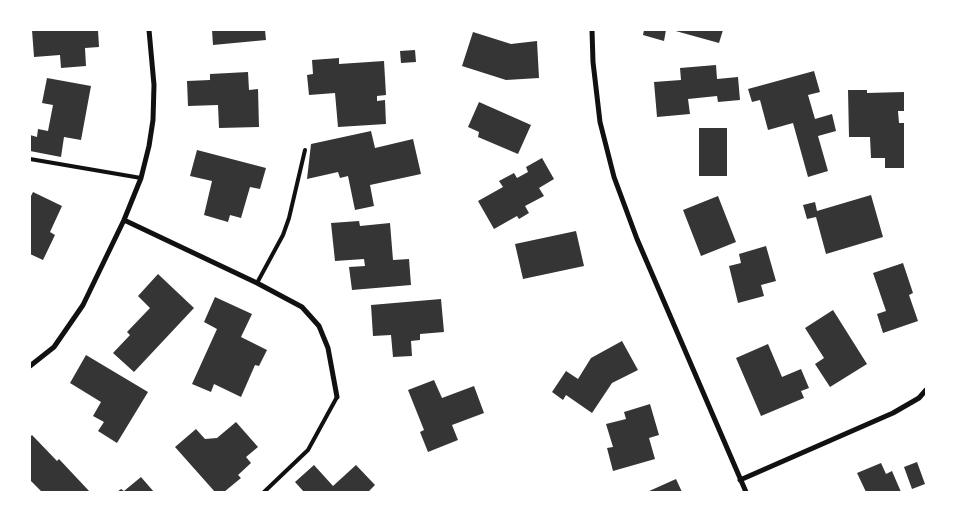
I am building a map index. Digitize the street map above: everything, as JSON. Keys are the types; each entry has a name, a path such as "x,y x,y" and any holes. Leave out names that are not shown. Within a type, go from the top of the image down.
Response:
{"street":[{"path":"30,366 54,347 83,305 124,220 141,178 153,120 154,85 149,30"},
{"path":"592,30 593,62 600,122 614,177 637,239 746,492"},
{"path":"124,220 257,283 302,307 318,326 328,348 337,397"},
{"path":"740,480 893,413 919,398 926,390"}],"lane":[{"path":"257,283 283,235 289,218 304,150"},
{"path":"30,159 141,178"},
{"path":"264,492 308,450 337,397"}],"building":[{"path":"32,30 98,30 99,47 85,48 86,66 61,68 60,55 34,57"},
{"path":"212,30 265,30 266,40 213,45"},
{"path":"644,30 666,30 664,41 643,35"},
{"path":"672,30 723,30 719,43"},
{"path":"473,32 511,44 537,41 539,78 506,80 462,66"},
{"path":"415,50 416,62 401,63 400,51"},
{"path":"339,58 339,64 384,61 386,95 377,96 377,101 385,100 386,124 338,127 335,93 309,95 307,75 313,74 312,60"},
{"path":"716,65 717,79 738,77 740,100 718,102 717,96 688,99 690,114 657,117 654,82 681,80 680,68"},
{"path":"814,71 820,92 808,95 815,119 832,114 836,131 818,136 828,171 808,177 793,123 768,130 760,100 752,102 748,89"},
{"path":"248,72 249,90 258,89 259,127 219,128 218,105 188,106 187,81 210,80 210,74"},
{"path":"47,78 91,86 81,140 64,137 61,157 30,151 30,135 37,137 38,129 48,131 53,105 42,103"},
{"path":"848,90 867,90 867,93 904,92 904,111 898,111 899,123 904,123 904,168 885,168 885,158 871,158 870,137 849,137"},
{"path":"479,102 531,125 518,154 478,137 479,132 468,127"},
{"path":"699,128 727,128 727,176 699,176"},
{"path":"371,131 375,148 413,139 421,174 370,185 374,206 355,210 348,176 340,178 338,172 307,179 311,144"},
{"path":"197,150 266,168 260,189 250,187 241,218 230,215 228,222 204,215 212,181 190,176"},
{"path":"542,158 554,179 539,188 544,196 525,206 529,213 519,219 517,216 494,229 478,201 503,187 499,181 514,173 517,178 528,172 526,167"},
{"path":"33,192 62,206 50,232 55,235 43,260 30,254 30,198"},
{"path":"871,195 883,237 826,254 816,217 807,219 803,205 815,202 817,211"},
{"path":"718,196 736,242 701,256 683,210"},
{"path":"359,221 360,226 390,223 393,260 409,259 411,285 352,290 349,267 365,266 364,259 335,261 331,223"},
{"path":"576,231 584,266 523,279 515,244"},
{"path":"766,246 776,281 761,285 764,296 738,303 729,266 741,263 739,254"},
{"path":"903,263 913,293 909,295 918,321 883,333 877,314 886,311 873,273"},
{"path":"158,274 194,308 134,372 113,353 130,335 127,332 150,308 138,296"},
{"path":"215,297 252,314 241,337 267,350 259,366 255,365 241,397 214,384 211,392 192,384 217,329 204,322"},
{"path":"441,299 444,332 420,334 420,340 411,341 412,356 393,357 391,335 373,336 371,305"},
{"path":"833,310 867,364 830,387 815,364 824,358 805,328"},
{"path":"622,341 638,370 612,383 592,413 566,395 563,400 552,392 566,371 578,379 591,358"},
{"path":"768,344 782,377 801,369 809,388 801,391 804,398 761,416 736,358"},
{"path":"86,355 148,392 117,443 98,431 104,422 93,416 101,402 70,383"},
{"path":"434,380 442,398 474,386 484,413 452,425 458,440 428,452 420,432 424,430 408,390"},
{"path":"650,404 659,435 649,438 655,459 613,471 607,448 613,447 606,424 626,419 624,412"},
{"path":"236,422 258,447 246,457 251,463 238,475 241,478 224,492 215,492 175,447 196,429 205,439 217,438"},
{"path":"32,435 57,461 59,459 90,492 42,492 30,480 30,437"},
{"path":"917,462 925,484 912,489 904,467"},
{"path":"881,463 886,474 892,471 901,492 866,492 857,473"},
{"path":"314,465 333,486 356,465 375,485 368,492 304,492 295,482"},
{"path":"141,477 154,492 117,492 121,489 124,491"},
{"path":"676,479 682,492 647,492"}]}
